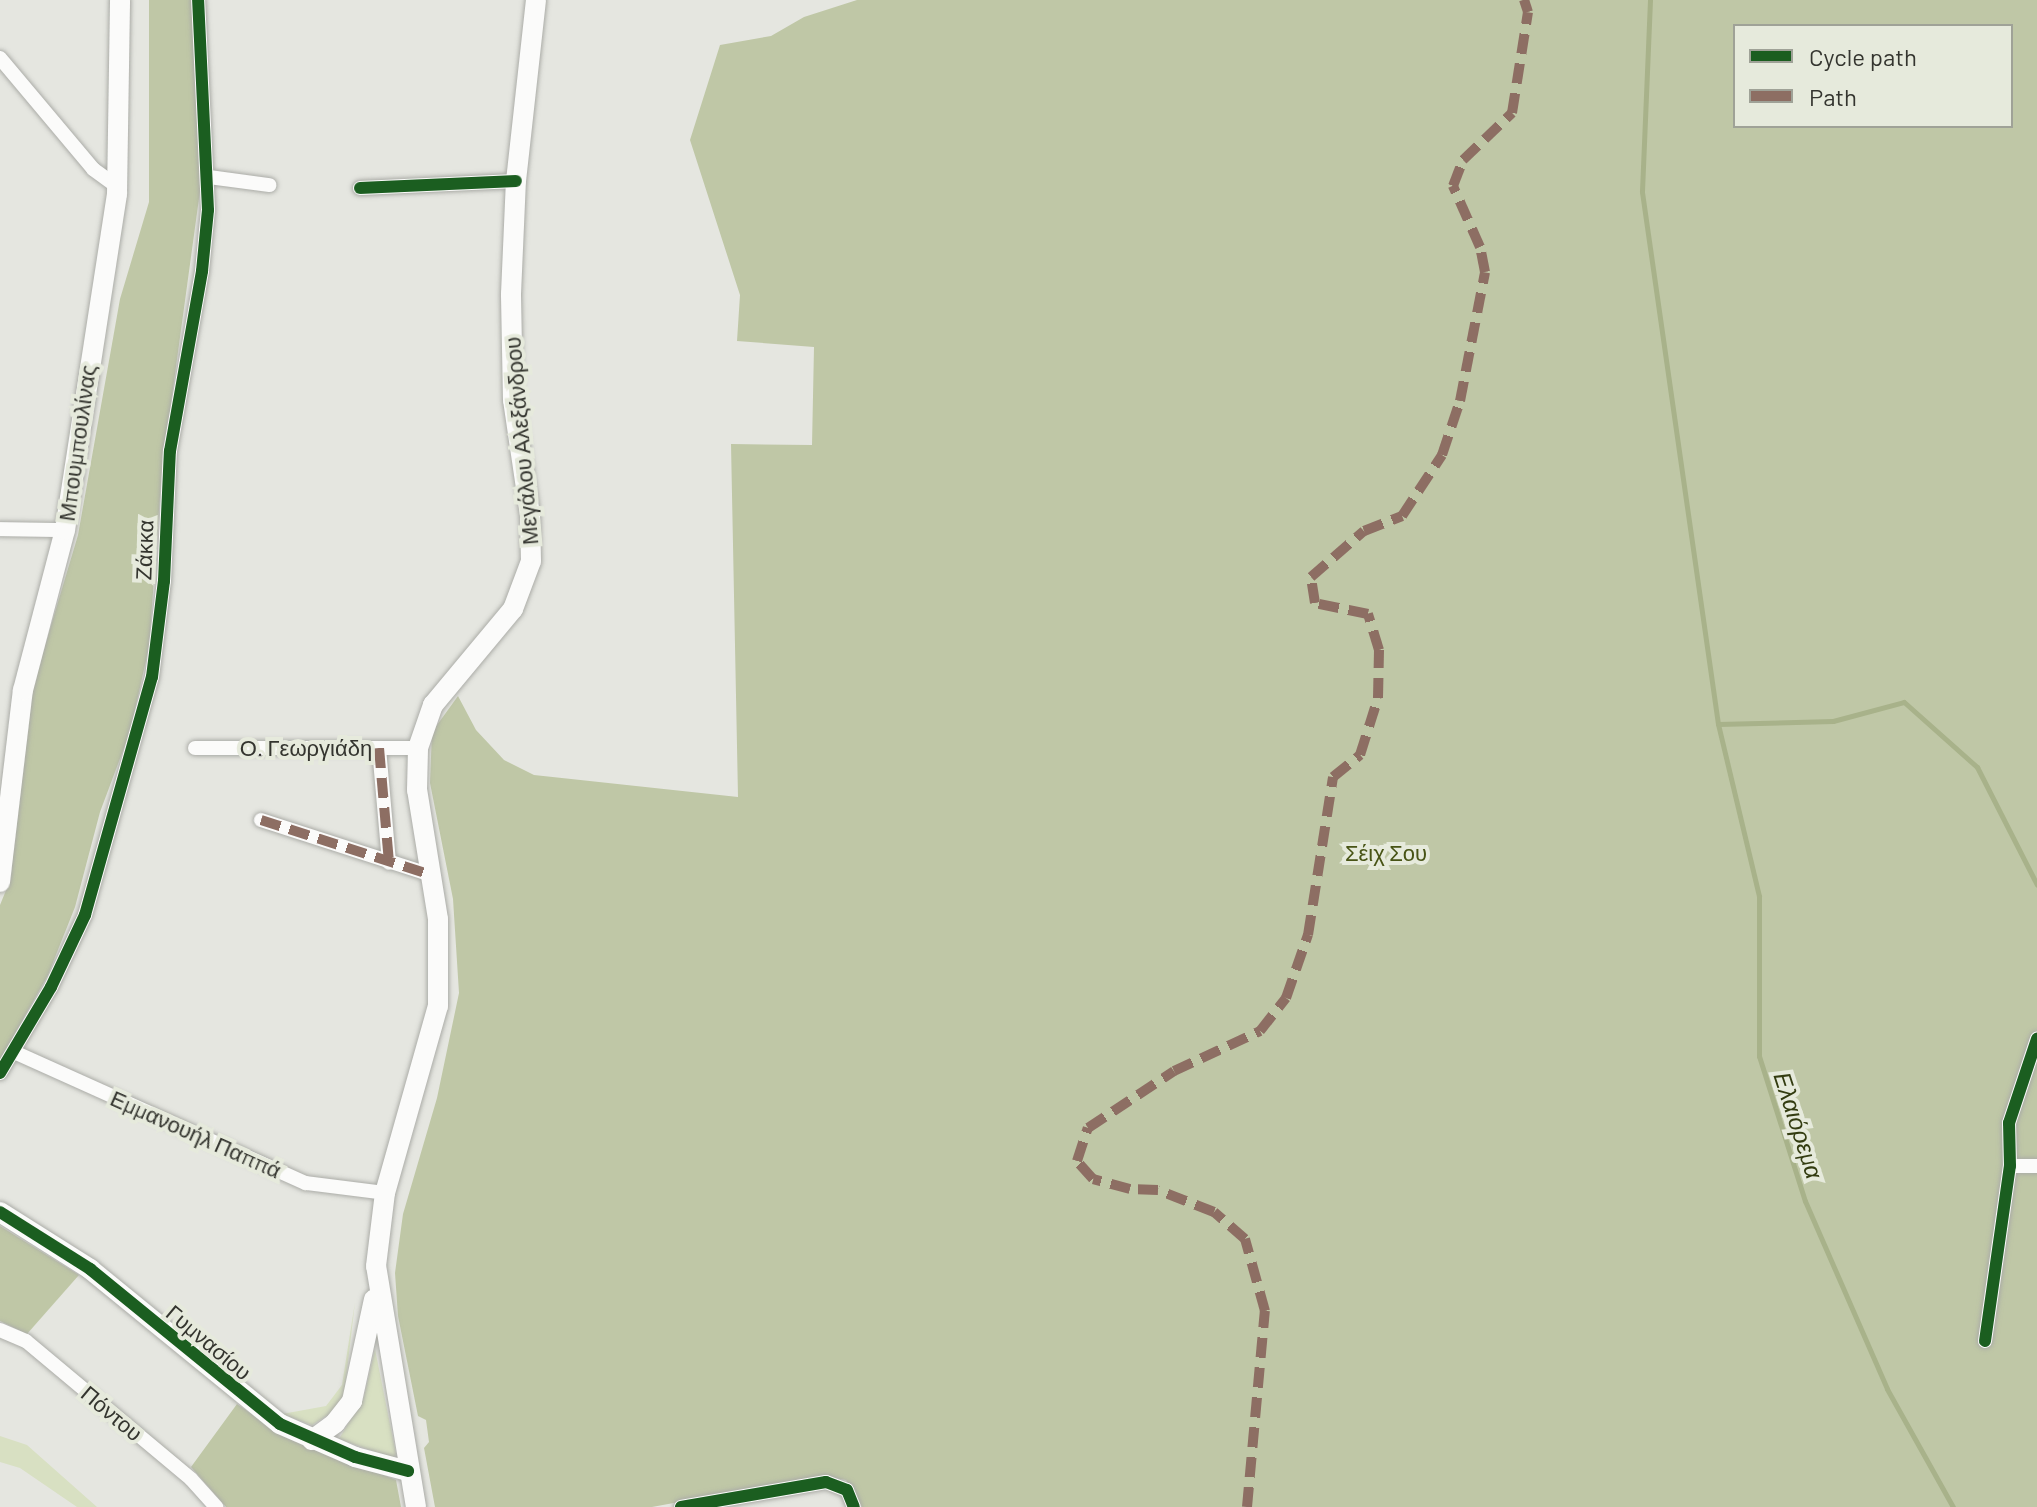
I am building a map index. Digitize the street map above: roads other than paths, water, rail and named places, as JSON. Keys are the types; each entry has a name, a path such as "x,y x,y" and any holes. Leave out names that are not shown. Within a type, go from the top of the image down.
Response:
{"main road":[{"name":"Μπουμπουλίνας","path":"0,882 23,690 65,530 118,187 120,0"},
{"name":"Μεγάλου Αλεξάνδρου","path":"416,1507 376,1287 385,1193 438,1006 438,919 417,790 418,748 433,705 513,609 529,572 530,515 512,382 516,181 536,0"},
{"name":"Γυμνασίου","path":"0,1212 77,1259 248,1400 312,1440 408,1471"},
{"path":"312,1440 335,1423 352,1401 376,1287"}],"street":[{"name":"Ζάκκα","path":"0,1073 85,915 152,677 164,581 170,451 202,271 209,177 198,0"},
{"path":"0,58 93,169 118,187"},
{"path":"209,177 269,185"},
{"path":"360,188 516,181"},
{"path":"0,529 65,530"},
{"name":"Ο. Γεωργιάδη","path":"195,748 418,748"},
{"path":"379,748 389,863"},
{"path":"261,820 431,875"},
{"path":"1985,1341 2010,1166 2016,1092 2037,1039"},
{"name":"Εμμανουήλ Παππά","path":"14,1052 306,1183 385,1193"},
{"path":"2010,1166 2037,1166"},
{"name":"Πόντου","path":"0,1330 26,1341 191,1479 216,1507"},
{"path":"681,1507 817,1483 847,1490 854,1507"}],"waterway":[{"path":"1650,0 1642,192 1718,724 1833,721 1904,702 1977,767 2037,885"},
{"name":"Ελαιόρεμα","path":"1718,724 1759,896 1759,1056 1805,1201 1887,1389 1953,1507"}],"park label":[{"name":"Σέιχ Σου","path":"1386,853"}]}
